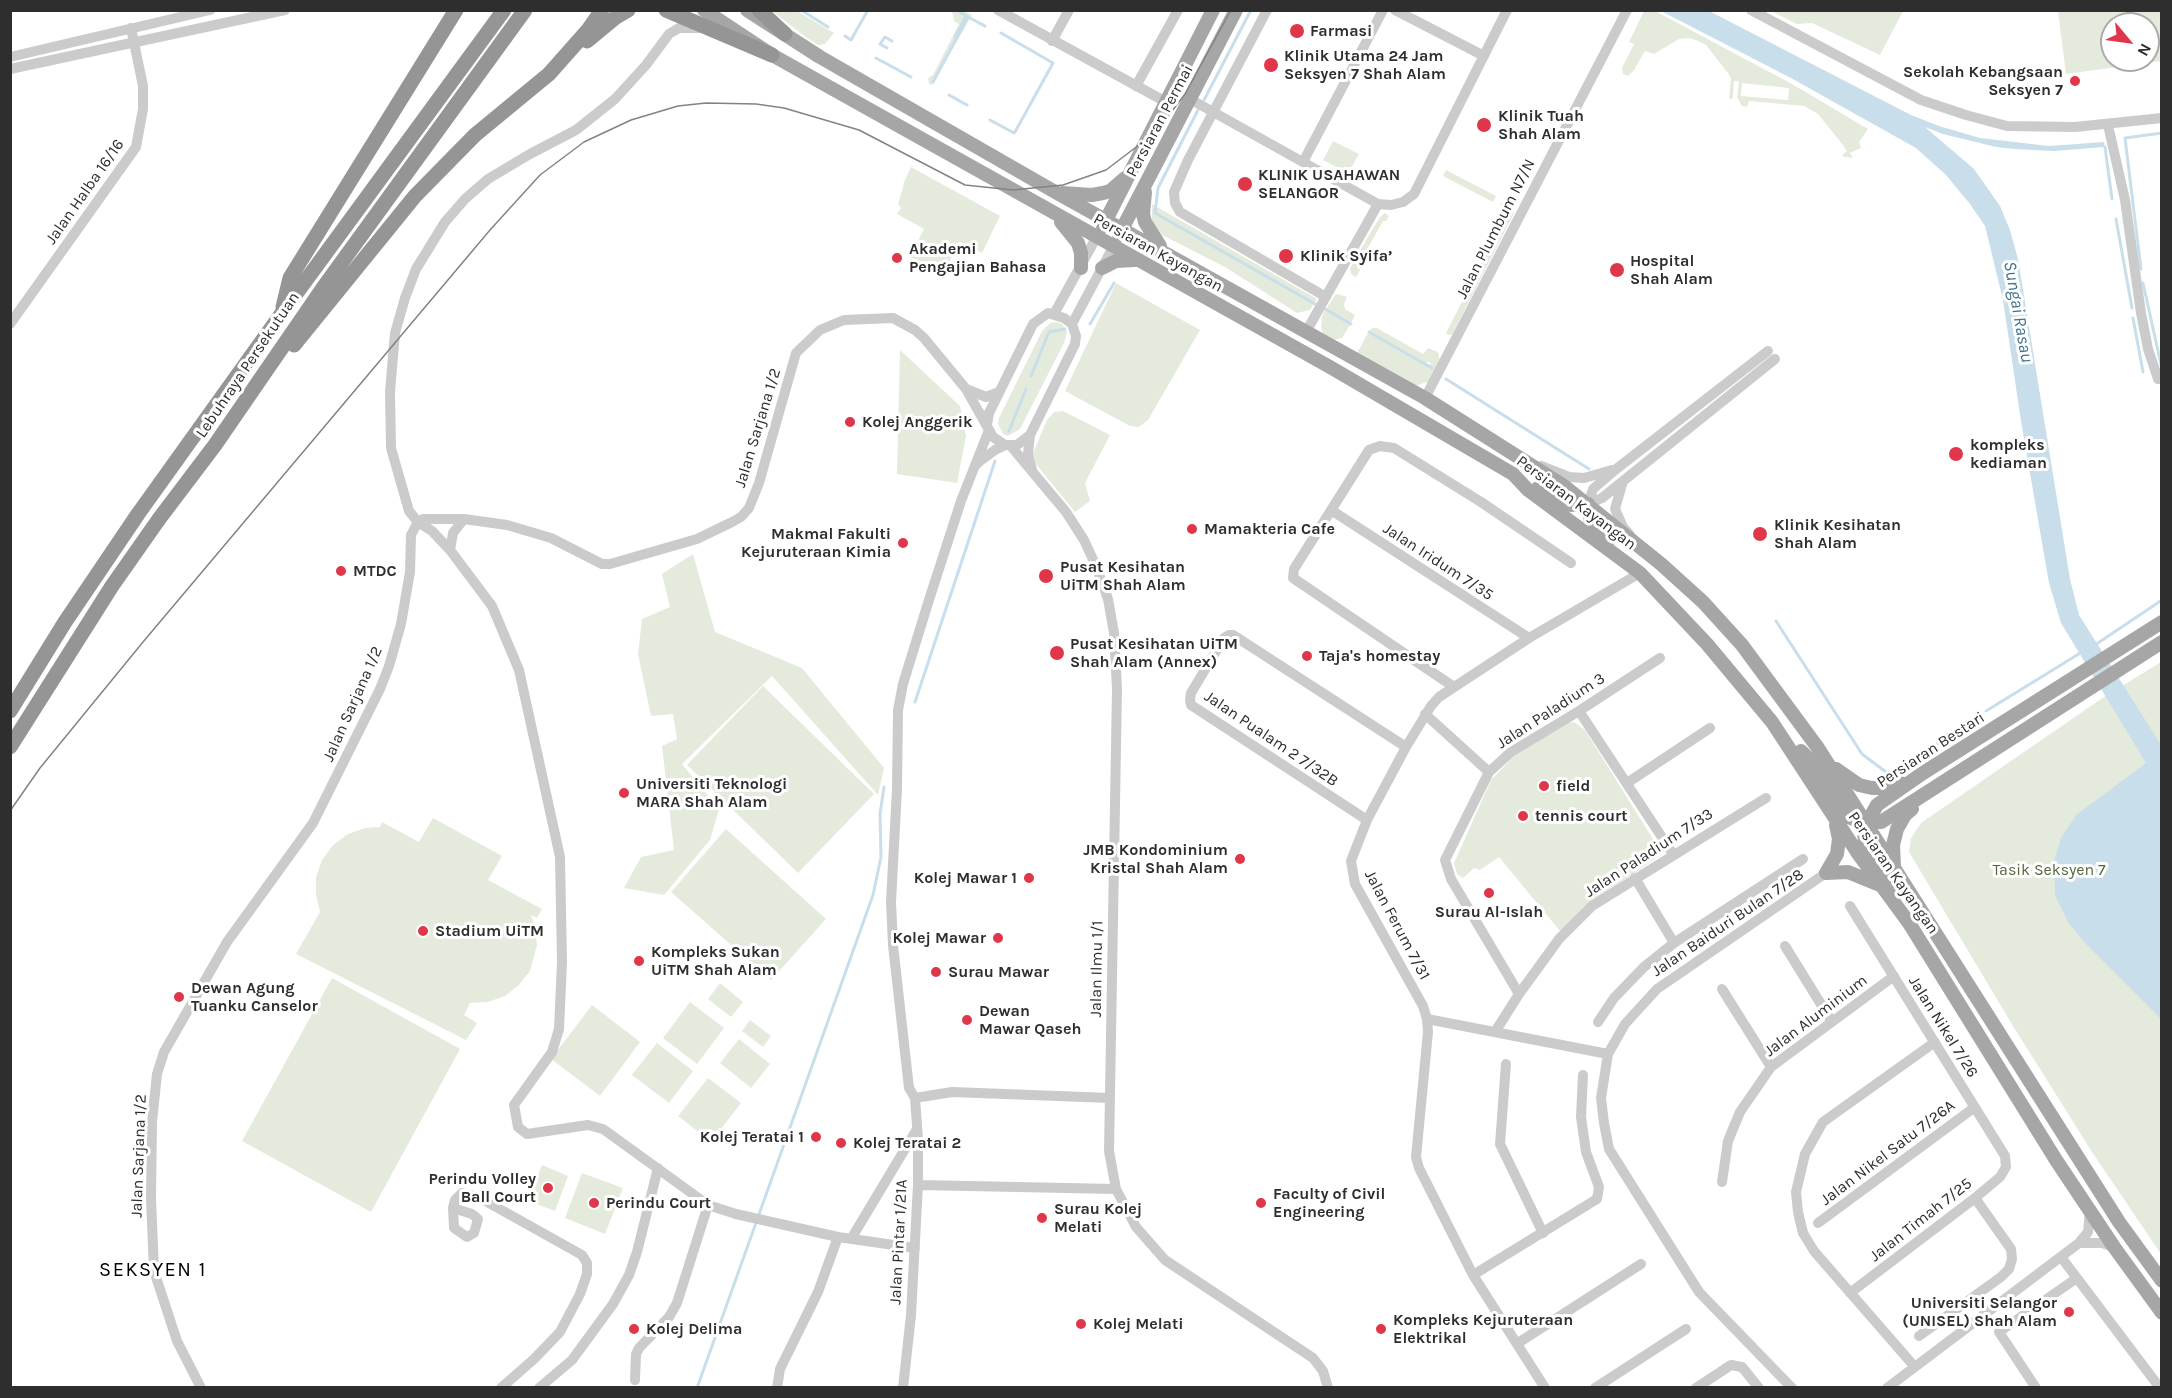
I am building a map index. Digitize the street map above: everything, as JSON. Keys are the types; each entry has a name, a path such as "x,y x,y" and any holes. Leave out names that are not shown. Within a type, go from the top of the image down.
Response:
{"highway":[{"path":"282,313 290,278 456,10"},
{"name":"Lebuhraya Persekutuan","path":"10,711 65,622 138,514 504,10"},
{"name":"Lebuhraya Persekutuan","path":"10,747 112,586 215,445 322,288 525,10"},
{"path":"549,74 588,30 602,10"},
{"path":"215,445 416,196 475,135 616,17 628,10"},
{"path":"666,10 772,55"},
{"path":"759,10 785,34"}],"main road":[{"name":"Persiaran Kayangan","path":"704,10 772,55 1340,373 1513,474 1528,490 1640,573 1707,644 1772,722 1832,815 1909,923 2090,1211 2162,1313"},
{"name":"Persiaran Kayangan","path":"747,10 820,57 1057,193 1425,398 1521,458 1588,504 1703,602 1742,645 1827,762 2113,1213 2162,1281"},
{"name":"Persiaran Permai","path":"1096,238 1213,10"},
{"name":"Persiaran Permai","path":"1113,247 1236,10"},
{"path":"1057,193 1092,195 1110,191 1132,170"},
{"path":"1147,181 1143,201 1145,222 1163,251"},
{"path":"1050,212 1078,243 1081,268"},
{"path":"1102,268 1116,261 1137,260"},
{"path":"1513,474 1561,502 1571,505 1588,504 1591,523 1618,555"},
{"name":"Persiaran Bestari","path":"1867,823 1877,805 1923,773 2160,624"},
{"path":"1772,722 1809,759 1850,817 1867,823 1886,820 2162,642"},
{"path":"1827,762 1848,779 1872,788 1895,786 1923,773"},
{"path":"1894,869 1893,845 1897,829 1905,815 1957,774"},
{"path":"1826,873 1837,854 1839,839 1832,815"},
{"path":"1867,823 1864,831 1865,843 1900,899 1909,923"},
{"path":"1826,873 1848,872 1880,885"}],"street":[{"path":"10,57 210,10"},
{"path":"10,69 285,10"},
{"path":"998,10 1166,102"},
{"path":"1052,40 1069,10"},
{"path":"1136,86 1178,10"},
{"path":"1267,10 1177,183 1174,192 1177,208 1180,212 1326,297"},
{"path":"1303,162 1383,10"},
{"path":"1395,10 1484,56"},
{"path":"1190,99 1378,204 1397,204 1414,194 1507,10"},
{"name":"Jalan Plumbum N7/N","path":"1425,398 1627,10"},
{"path":"1751,10 1921,100 2007,126 2075,127 2162,118"},
{"name":"Jalan Halba 16/16","path":"10,324 136,147 143,109 142,86 131,28"},
{"path":"707,28 679,28 669,34 646,65 615,99 576,130 530,154 488,180 465,199 430,244 416,269 395,333 390,392 391,448 409,511 450,550 492,606 519,670 560,857 562,962 559,1029 552,1052 514,1105 518,1127 527,1134 588,1125 603,1129 708,1205 744,1216 838,1237 915,1248"},
{"path":"2109,124 2125,200 2148,349 2160,379"},
{"path":"1306,332 1378,204"},
{"path":"974,469 980,461 1007,445 1023,442 1030,435 1075,344 1076,336 1072,324 1054,314 1096,238"},
{"path":"1072,324 1113,247"},
{"name":"Jalan Pintar 1/21A","path":"903,1388 911,1316 918,1185 915,1098 909,1088 892,913 898,710 903,684 928,603 988,427 987,418 1033,324 1048,313 1054,314"},
{"name":"Jalan Sarjana 1/2","path":"201,1388 177,1341 154,1271 151,1176 152,1122 157,1074 164,1052 227,942 313,823 380,689 401,624 410,572 411,535 418,522 423,519 483,520 551,538 603,564 697,539 741,517 749,508 759,483 796,353 820,330 844,320 893,318 905,323 924,338 966,389 988,427"},
{"path":"1772,355 1602,498 1588,504 1593,489 1615,470 1772,355"},
{"path":"966,389 986,397 999,392"},
{"name":"Jalan Ilmu 1/1","path":"988,427 993,436 1007,445 1033,473 1066,512 1084,540 1108,599 1114,633 1116,689 1110,1151 1116,1189 1136,1227 1165,1260 1313,1358 1323,1371 1328,1388"},
{"path":"1030,435 1028,454 1033,473"},
{"path":"1454,687 1295,581 1294,569 1369,450 1380,446 1394,448 1481,502 1571,563"},
{"path":"1521,458 1569,477 1584,478 1615,470"},
{"path":"1624,480 1616,509 1623,527 1640,546"},
{"name":"Jalan Iridum 7/35","path":"1331,510 1529,638"},
{"path":"450,550 453,533 464,519"},
{"name":"Jalan Ferum 7/31","path":"1545,1388 1473,1275 1419,1168 1416,1157 1428,1032 1427,1019 1423,1006 1355,884 1351,861 1367,820 1406,747 1425,714 1439,697 1529,638 1640,573"},
{"name":"Jalan Pualam 2 7/32B","path":"1367,820 1191,705 1191,693 1224,639 1228,635 1233,635 1406,747"},
{"name":"Jalan Paladium 3","path":"1519,994 1451,879 1445,860 1489,772 1511,752 1660,658"},
{"path":"1579,711 1673,854"},
{"path":"1425,714 1489,772"},
{"path":"1627,783 1710,728"},
{"name":"Jalan Paladium 7/33","path":"1495,1032 1519,994 1565,933 1592,906 1766,798"},
{"path":"1598,1022 1614,998 1644,967 1674,943 1803,859"},
{"name":"Jalan Baiduri Bulan 7/28","path":"1792,1388 1699,1292 1610,1149 1601,1098 1608,1054 1625,1024 1657,989 1826,873"},
{"path":"1635,878 1674,943"},
{"name":"Jalan Nikel 7/26","path":"1850,906 2005,1156 2006,1167"},
{"path":"1785,946 1832,1022"},
{"name":"Jalan Aluminium","path":"1722,1182 1728,1141 1740,1112 1771,1067 1894,976"},
{"path":"1722,989 1771,1067"},
{"path":"1427,1019 1608,1054"},
{"path":"1914,1366 1814,1251 1803,1233 1796,1192 1805,1154 1823,1122 1935,1042"},
{"path":"1506,1064 1499,1129 1500,1144 1543,1233"},
{"path":"1473,1275 1597,1199 1599,1187 1586,1152 1581,1117 1583,1076"},
{"path":"915,1098 952,1092 1110,1098"},
{"name":"Jalan Nikel Satu 7/26A","path":"1818,1223 1975,1107"},
{"path":"851,1239 917,1129"},
{"name":"Jalan Timah 7/25","path":"1850,1293 1975,1198 2000,1177 2006,1167"},
{"path":"539,1388 572,1360 613,1304 624,1284 637,1252 658,1168"},
{"path":"918,1185 1116,1189"},
{"path":"453,1208 455,1200 462,1193 480,1198 582,1255 587,1263 587,1274 580,1294 560,1332 501,1388"},
{"path":"1919,1336 2009,1269 2012,1259 2011,1249 1975,1198"},
{"path":"634,1380 636,1354 639,1348 669,1317 677,1303 708,1205"},
{"path":"1887,1388 2079,1243 2088,1232 2090,1211"},
{"path":"777,1388 780,1369 819,1292 838,1237"},
{"path":"2079,1243 2102,1243 2114,1246"},
{"path":"2061,1257 2160,1388"},
{"path":"1518,1343 1641,1264"},
{"path":"2036,1388 1999,1332 2077,1278"},
{"path":"1595,1388 1686,1329"},
{"path":"1696,1388 1731,1365 1742,1367 1759,1388"}],"green space":[{"path":"772,11 797,11 834,33 825,44 818,45"},
{"path":"952,11 964,11 972,15 932,85 929,84 928,78 933,75 959,24 954,21"},
{"path":"1644,11 1655,11 1792,84 1868,129 1859,142 1861,148 1850,153 1853,158 1844,157 1842,155 1847,151 1839,140 1818,114 1804,106 1749,101 1747,107 1742,106 1737,97 1739,81 1734,81 1733,97 1729,99 1731,78 1706,45 1696,40 1679,39 1654,54 1645,51 1634,70 1628,76 1623,74 1622,68 1634,44 1629,42","holes":["1742,83 1789,88 1788,100 1741,96"]},
{"path":"1771,11 1903,11 1880,55 1812,23 1797,24"},
{"path":"2058,11 2161,11 2160,61 2160,12 2100,12 2100,69 2066,74"},
{"path":"1333,141 1359,154 1348,173 1323,160"},
{"path":"911,167 1000,216 982,253 959,242 943,274 910,257 924,229 897,214 901,208 898,204"},
{"path":"1446,170 1496,196 1493,202 1443,176"},
{"path":"1503,201 1512,204 1514,213 1453,333 1448,335 1446,333 1507,214 1505,208 1500,205"},
{"path":"1152,204 1317,299 1310,310 1297,313 1225,267 1162,235 1152,221"},
{"path":"1385,213 1389,216 1386,221 1383,221 1357,267 1360,270 1356,277 1351,274 1350,268 1375,225"},
{"path":"1116,283 1200,330 1148,420 1139,427 1130,426 1065,391"},
{"path":"1338,294 1347,297 1344,304 1345,309 1355,315 1351,323 1326,309"},
{"path":"1325,310 1350,325 1342,338 1333,340 1323,334 1321,327"},
{"path":"1050,323 1062,324 1067,332 1064,343 1020,429 1008,436 1003,434 998,424 999,418 1042,331"},
{"path":"1377,328 1423,354 1428,348 1438,352 1440,362 1430,381 1415,386 1357,353 1368,333 1426,365 1431,364 1369,331"},
{"path":"900,350 960,406 966,436 957,483 897,474"},
{"path":"1063,411 1110,435 1085,483 1090,501 1075,512 1036,464 1033,453 1047,420 1054,412"},
{"path":"693,554 715,632 802,668 884,768 878,795 772,676 682,764 719,809 710,840 664,895 624,888 641,857 674,850 662,746 677,739 673,714 651,716 638,654 642,619 670,607 662,574"},
{"name":"Tasik Seksyen 7","path":"2161,662 2161,1254 2092,1152 2013,1026 1909,852 1911,838 1921,823 2101,699"},
{"path":"763,686 874,794 798,873 687,765"},
{"path":"1574,722 1585,730 1661,852 1658,857 1584,907 1564,930 1560,931 1499,857 1480,870 1474,868 1463,878 1457,874 1454,863 1491,780 1515,755 1568,723"},
{"name":"Stadium UiTM","path":"433,818 502,856 488,880 542,909 537,918 531,915 537,945 530,971 519,985 505,996 488,1002 470,1003 464,1015 477,1023 466,1040 296,954 320,912 316,895 316,877 322,860 333,845 348,834 365,828 380,827 382,822 419,842"},
{"path":"726,829 826,919 771,980 671,892"},
{"path":"332,978 460,1049 371,1212 242,1141"},
{"path":"720,983 743,1002 731,1017 708,999"},
{"path":"690,1002 724,1028 697,1064 663,1038"},
{"path":"592,1005 640,1042 600,1096 551,1059"},
{"path":"750,1020 771,1036 763,1047 742,1031"},
{"path":"739,1039 770,1064 751,1088 720,1063"},
{"path":"657,1043 693,1071 669,1103 632,1075"},
{"path":"708,1078 741,1103 711,1142 678,1116"},
{"name":"Perindu Volley Ball Court","path":"542,1165 568,1176 555,1211 528,1201"},
{"name":"Perindu Court","path":"582,1173 623,1188 605,1234 565,1218"}],"water":[{"name":"Sungai Rasau","path":"1661,11 1709,11 1911,115 1939,126 1980,138 2049,146 2104,142 2105,147 2054,151 2014,149 1943,134 1925,127 1974,169 2000,206 2010,230 2018,259 2070,579 2079,615 2161,745 2161,1019 2084,942 2068,922 2055,896 2054,861 2061,838 2076,815 2146,763 2061,623 2049,583 2003,300 1985,226 1946,175 1916,148 1791,78"}],"waterway":[{"path":"801,10 828,27"},
{"path":"845,36 851,40 868,10"},
{"path":"955,37 966,16 957,10"},
{"path":"1204,100 1251,10"},
{"path":"933,82 968,17 985,26"},
{"path":"1001,33 1053,63 1015,132"},
{"path":"887,48 880,44 885,37 892,41"},
{"path":"876,58 911,77"},
{"path":"949,95 967,105"},
{"path":"1198,110 1158,188 1155,213 1315,304"},
{"path":"990,120 1014,133"},
{"path":"2141,269 2125,138 2162,133"},
{"path":"2105,147 2112,199"},
{"path":"2116,219 2132,308"},
{"path":"1090,324 1114,283"},
{"path":"2143,283 2162,369"},
{"path":"1325,309 1351,324"},
{"path":"2133,318 2143,372"},
{"path":"1031,376 1049,332 1065,329"},
{"path":"1369,332 1432,368"},
{"path":"1446,379 1589,469"},
{"path":"1009,431 1026,389"},
{"path":"915,702 995,461"},
{"path":"2095,645 2162,600"},
{"path":"1776,621 1862,754 1890,775 1979,716"},
{"path":"1986,711 2082,652"},
{"path":"697,1388 873,895 881,857 880,814 884,787"}],"tram line":[{"path":"10,811 40,768 143,642 490,230 540,175 584,142 631,120 678,106 706,103 756,104 784,108 859,130 965,185 1013,190 1063,185 1106,170 1156,132 1185,94 1231,10"}],"place":[{"name":"Farmasi","path":"1297,31"},
{"name":"Klinik Utama 24 Jam Seksyen 7 Shah Alam","path":"1271,65"},
{"name":"Sekolah Kebangsaan Seksyen 7","path":"2075,81"},
{"name":"Klinik Tuah Shah Alam","path":"1484,125"},
{"name":"KLINIK USAHAWAN SELANGOR","path":"1245,184"},
{"name":"Klinik Syifa’","path":"1286,256"},
{"name":"Akademi Pengajian Bahasa","path":"897,258"},
{"name":"Hospital Shah Alam","path":"1617,270"},
{"name":"Kolej Anggerik","path":"850,422"},
{"name":"kompleks kediaman","path":"1956,454"},
{"name":"Mamakteria Cafe","path":"1192,529"},
{"name":"Klinik Kesihatan Shah Alam","path":"1760,534"},
{"name":"Makmal Fakulti Kejuruteraan Kimia","path":"903,543"},
{"name":"MTDC","path":"341,571"},
{"name":"Pusat Kesihatan UiTM Shah Alam","path":"1046,576"},
{"name":"Pusat Kesihatan UiTM Shah Alam (Annex)","path":"1057,653"},
{"name":"Taja's homestay","path":"1307,656"},
{"name":"field","path":"1544,786"},
{"name":"Universiti Teknologi MARA Shah Alam","path":"624,793"},
{"name":"tennis court","path":"1523,816"},
{"name":"JMB Kondominium Kristal Shah Alam","path":"1240,859"},
{"name":"Kolej Mawar 1","path":"1029,878"},
{"name":"Surau Al-Islah","path":"1489,893"},
{"name":"Stadium UiTM","path":"423,931"},
{"name":"Kolej Mawar","path":"998,938"},
{"name":"Kompleks Sukan UiTM Shah Alam","path":"639,961"},
{"name":"Surau Mawar","path":"936,972"},
{"name":"Dewan Agung Tuanku Canselor","path":"179,997"},
{"name":"Dewan Mawar Qaseh","path":"967,1020"},
{"name":"Kolej Teratai 1","path":"816,1137"},
{"name":"Kolej Teratai 2","path":"841,1143"},
{"name":"Perindu Volley Ball Court","path":"548,1188"},
{"name":"Perindu Court","path":"594,1203"},
{"name":"Faculty of Civil Engineering","path":"1261,1203"},
{"name":"Surau Kolej Melati","path":"1042,1218"},
{"name":"Universiti Selangor (UNISEL) Shah Alam","path":"2069,1312"},
{"name":"Kolej Melati","path":"1081,1324"},
{"name":"Kolej Delima","path":"634,1329"},
{"name":"Kompleks Kejuruteraan Elektrikal","path":"1381,1329"}],"district":[{"name":"SEKSYEN 1","path":"153,1270"}]}
